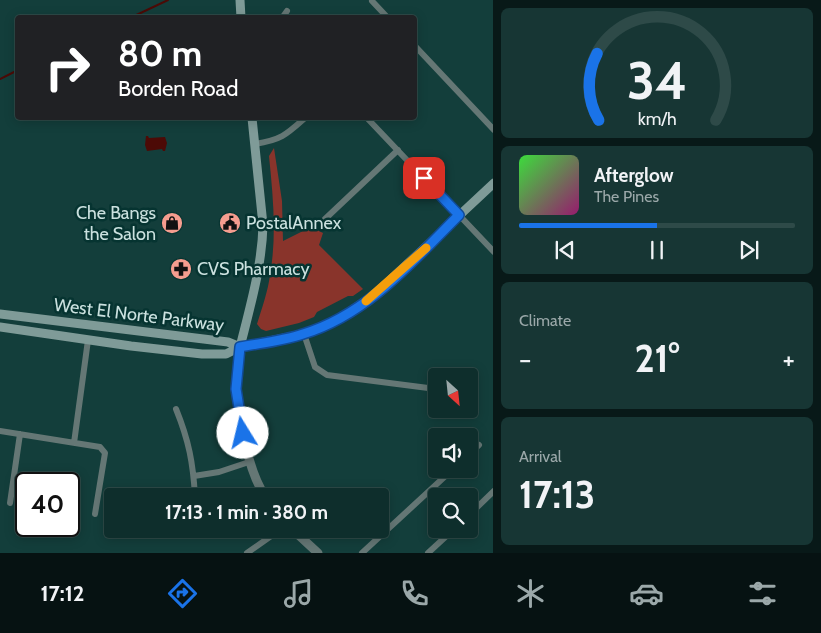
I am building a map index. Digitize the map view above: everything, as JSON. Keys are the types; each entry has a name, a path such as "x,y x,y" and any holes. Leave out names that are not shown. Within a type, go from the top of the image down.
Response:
{"main road":[{"path":"240,0 242,15"},
{"path":"252,120 263,242 240,347 304,334 340,318 373,296 493,185"},
{"name":"West El Norte Parkway","path":"0,314 228,342 240,347"},
{"name":"West El Norte Parkway","path":"0,327 202,354 226,354 240,347"}],"street":[{"path":"372,1 385,15"},
{"path":"284,15 287,11"},
{"path":"417,48 493,129"},
{"path":"255,144 273,141 285,136 303,120"},
{"path":"369,120 493,251"},
{"path":"325,219 398,150"},
{"path":"304,334 315,367 326,375 428,388"},
{"path":"74,442 88,340"},
{"path":"240,347 236,389 249,462 261,488"},
{"path":"176,410 187,434 195,488"},
{"path":"0,432 74,442 103,449 105,453 95,514"},
{"path":"10,503 20,434"},
{"path":"194,476 220,472 249,462"},
{"path":"362,553 443,478"},
{"path":"478,506 493,492"},
{"path":"247,553 268,538"},
{"path":"302,538 318,553"},
{"path":"428,553 444,538"}],"shaded area":[{"path":"146,136 149,138 165,137 167,143 165,151 162,149 147,151 145,145"},
{"path":"274,148 282,201 283,241 313,226 323,233 319,245 363,289 353,296 348,296 317,312 314,317 299,323 266,331 257,324 265,300 272,260 274,216 269,156"}],"waterway":[{"path":"136,15 168,0"},
{"path":"0,79 15,72"}],"slow traffic":[{"path":"366,301 426,248"}],"place":[{"name":"Che Bangs the Salon","path":"172,223"},
{"name":"PostalAnnex","path":"230,223"},
{"name":"CVS Pharmacy","path":"181,269"}],"route":[{"path":"243,433 236,389 240,347 304,334 340,318 373,296 420,254 459,215 424,178"}]}
